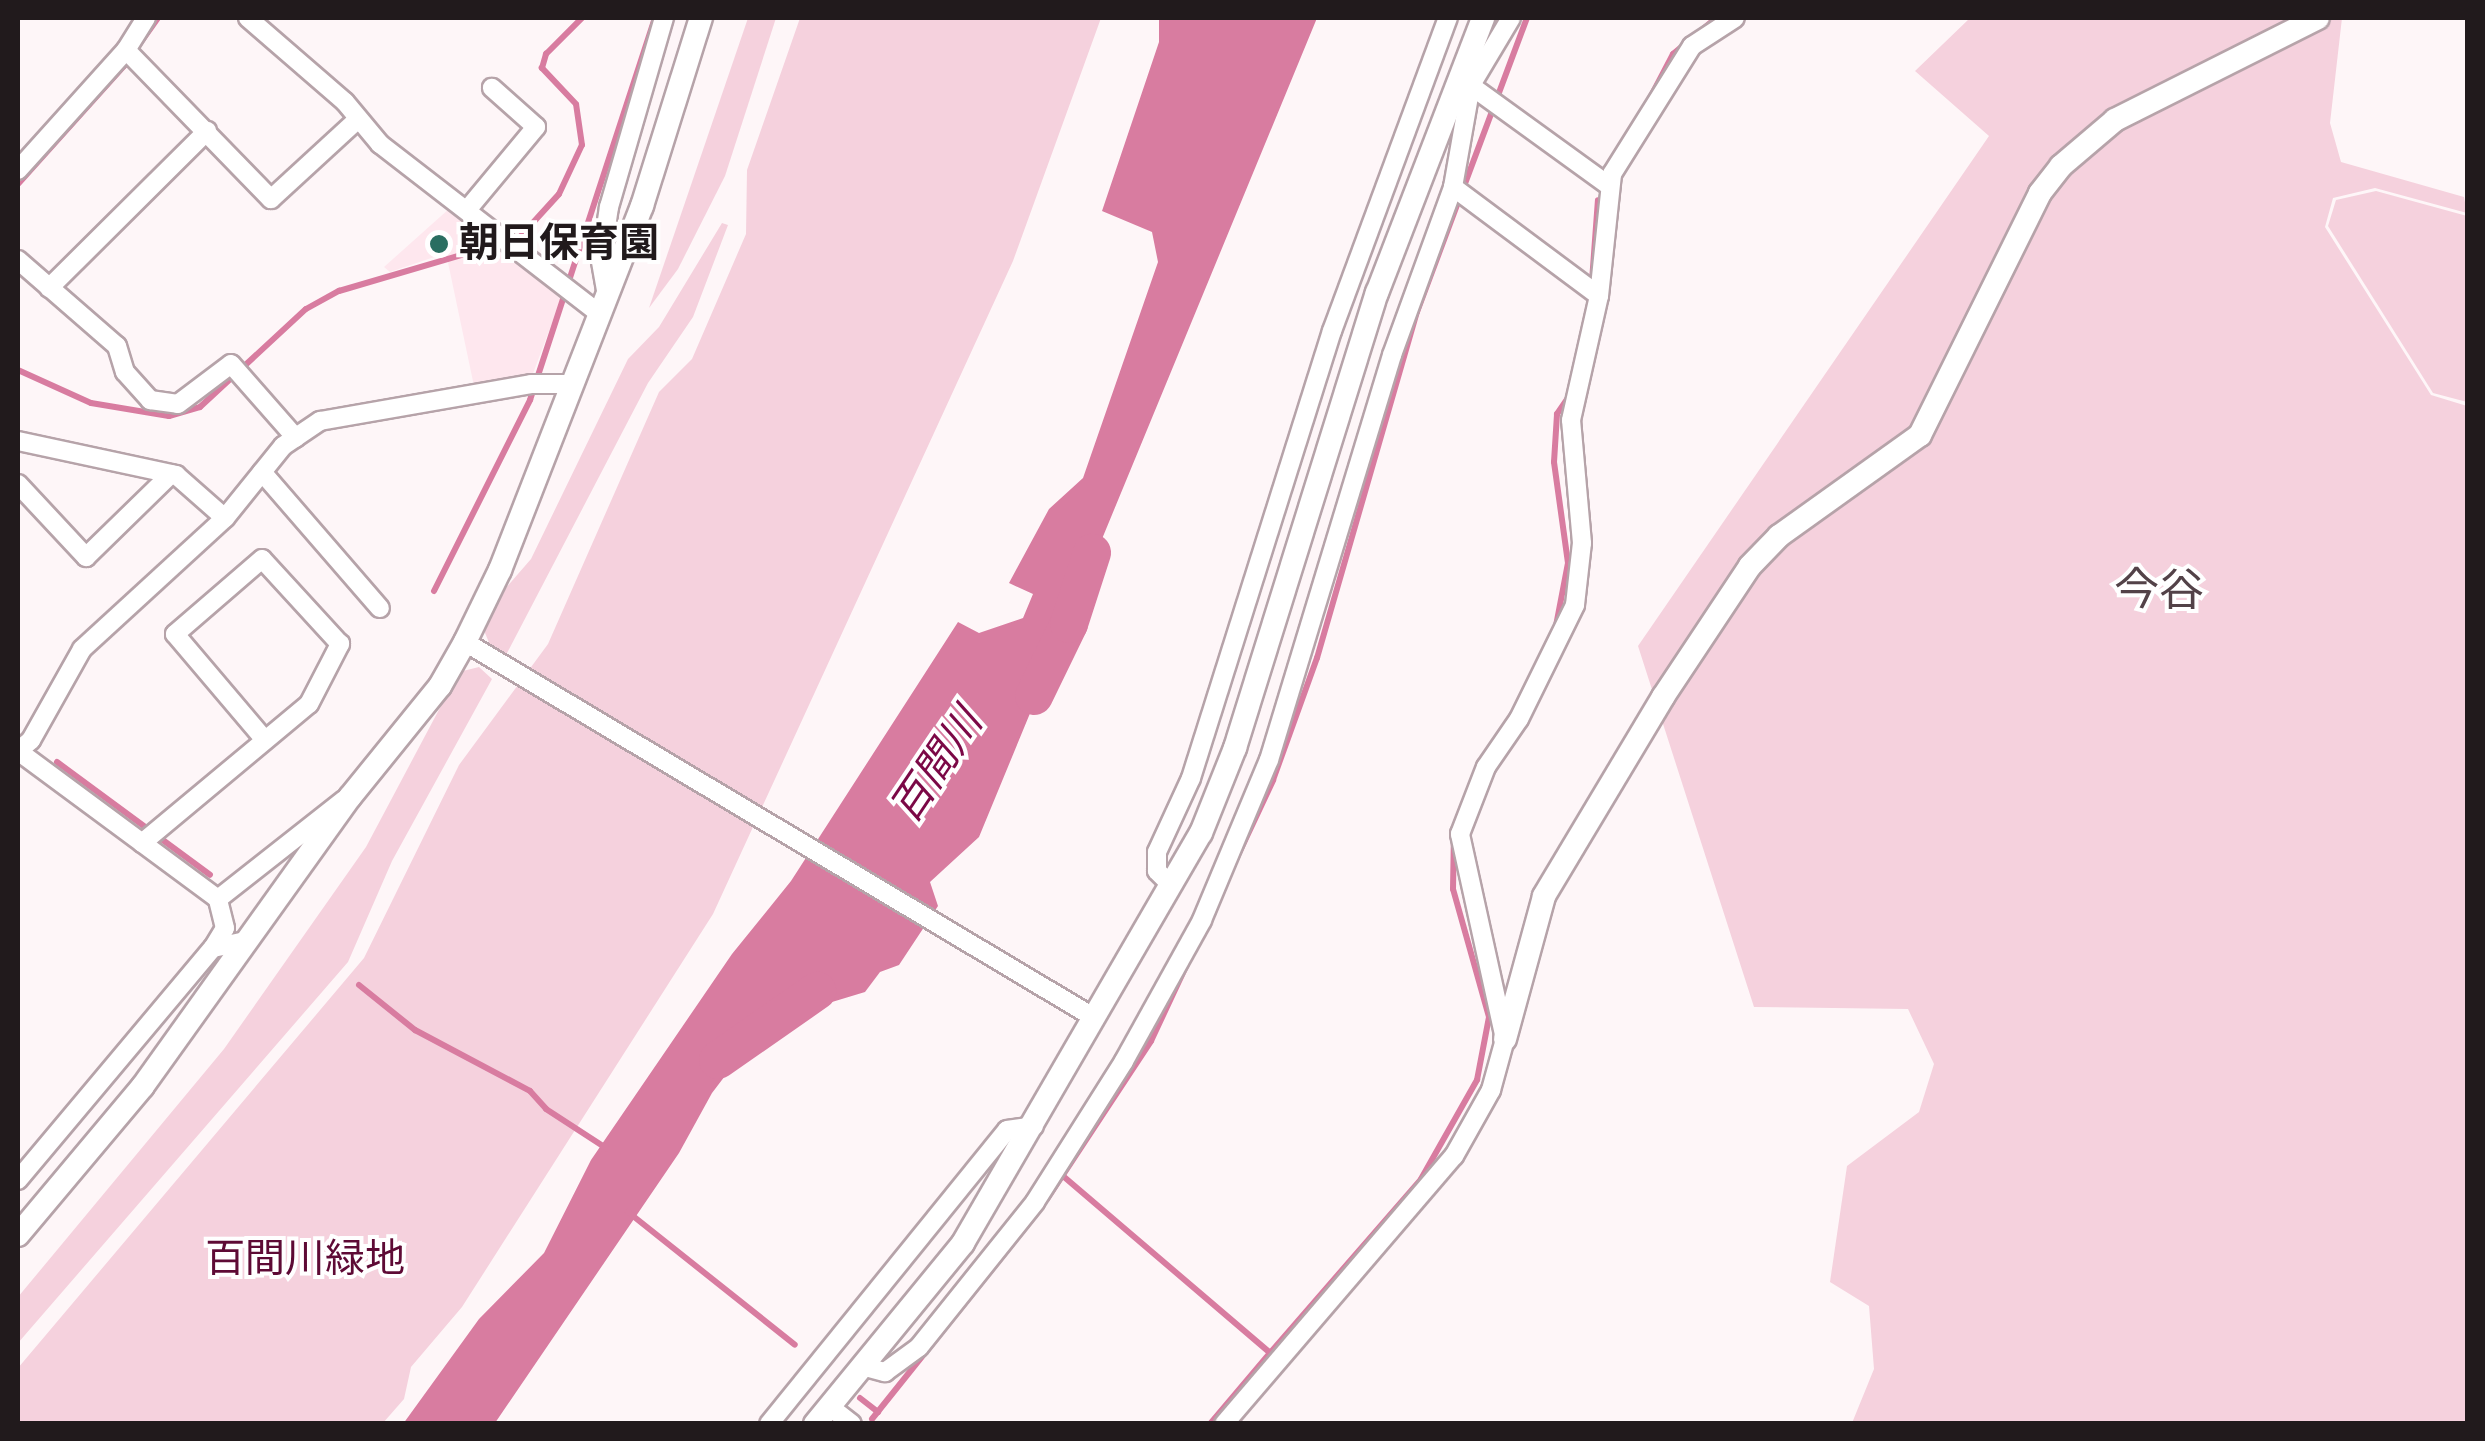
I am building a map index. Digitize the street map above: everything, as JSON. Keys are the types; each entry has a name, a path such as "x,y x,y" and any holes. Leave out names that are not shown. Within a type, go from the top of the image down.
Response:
{"street":[{"path":"18,170 131,54 146,18"},
{"path":"248,18 380,144 570,289 604,305"},
{"path":"604,305 601,262 610,207 664,18"},
{"path":"18,1235 143,1086 350,797 472,646 569,384 604,305 702,18"},
{"path":"1171,885 1157,871 1157,852 1192,778 1332,331 1448,18"},
{"path":"834,1418 862,1366 963,1243 1201,833 1236,748 1377,293 1465,82 1484,18"},
{"path":"862,1366 885,1372 918,1347 1035,1202 1202,920 1269,760 1392,356 1460,189 1465,82 1511,18"},
{"path":"1506,1040 1460,834 1486,768 1519,719 1575,605 1582,543 1571,420 1599,296 1608,185 1681,60 1734,18"},
{"path":"1224,1424 1454,1156 1491,1090 1544,896 1682,669 1750,566 1779,536 1920,435 2040,193 2061,166 2115,120 2318,18"},
{"path":"131,54 271,198 358,119"},
{"path":"1465,82 1608,185"},
{"path":"466,210 536,126 492,88"},
{"path":"49,288 207,131"},
{"path":"1460,189 1599,296"},
{"path":"18,260 116,346 125,372 159,404 178,404 231,364 296,438"},
{"path":"18,1180 213,948 225,928 218,899 151,836 18,751 32,740 82,649 225,518 296,438 320,422 536,383 569,384"},
{"path":"18,442 171,474 225,518"},
{"path":"262,472 380,608"},
{"path":"18,484 86,557 171,474"},
{"path":"151,836 266,740 309,704 340,644 262,559 174,634 266,740"},
{"path":"472,646 1093,1017"},
{"path":"218,899 350,797"},
{"path":"213,948 245,941"},
{"path":"769,1424 1007,1130 1034,1126"}],"shaded area":[{"path":"450,208 495,249 504,248 563,294 532,376 474,386 446,253 390,272 384,267"}],"green space":[{"path":"748,18 776,18 725,176 678,269 649,308"},
{"name":"百間川緑地","path":"800,18 1101,18 1013,261 713,914 462,1307 411,1367 404,1399 383,1423 18,1424 18,1368 364,958 459,765 548,644 659,392 692,359 746,234 747,170"},
{"path":"1970,18 2342,18 2330,123 2341,162 2464,197 2467,213 2375,188 2333,198 2325,227 2431,395 2467,406 2467,1423 1852,1423 1874,1369 1869,1306 1830,1282 1847,1166 1919,1112 1934,1064 1908,1009 1754,1007 1638,646 1989,136 1915,71"},
{"path":"2376,191 2467,216 2467,402 2433,393 2328,226 2336,200"},
{"path":"722,223 728,225 693,317 648,383 506,655 490,645 483,628 498,597 531,559 628,359 659,327"},
{"path":"479,667 492,679 392,861 348,962 18,1343 18,1297 224,1049 366,847 459,672"}],"water":[{"path":"1159,18 1317,18 979,837 930,882 938,906 899,965 880,972 865,992 766,1022 712,1093 679,1153 495,1423 403,1424 479,1319 544,1253 591,1160 732,954 791,881 958,622 979,633 1023,618 1033,594 1009,583 1049,509 1083,478 1158,262 1152,232 1102,211 1159,42"}],"waterway":[{"path":"18,184 124,66 158,18"},
{"path":"18,370 91,403 169,416 200,407 306,309 339,291 519,238 559,194 582,145 576,104 542,68 546,54 582,18"},
{"path":"434,591 530,400 655,18"},
{"path":"1047,1199 1151,1041 1273,780 1317,658 1417,312 1527,18"},
{"path":"1649,100 1673,54 1716,18"},
{"path":"1592,281 1598,200"},
{"path":"1555,631 1568,563 1554,462 1557,414 1567,399"},
{"name":"百間川","path":"1034,696 1069,624 1092,553"},
{"path":"57,762 210,875"},
{"path":"1270,1353 1421,1179 1477,1080 1489,1017 1453,889 1454,833"},
{"path":"359,985 415,1030 530,1091 546,1109 606,1148"},
{"name":"百間川","path":"718,1060 817,991"},
{"path":"1063,1176 1270,1353 1210,1424"},
{"path":"628,1212 795,1345"},
{"path":"872,1419 1037,1213"},
{"path":"860,1398 878,1412"}],"place":[{"name":"朝日保育園","path":"439,244"}],"district":[{"name":"今谷","path":"2159,592"}]}
